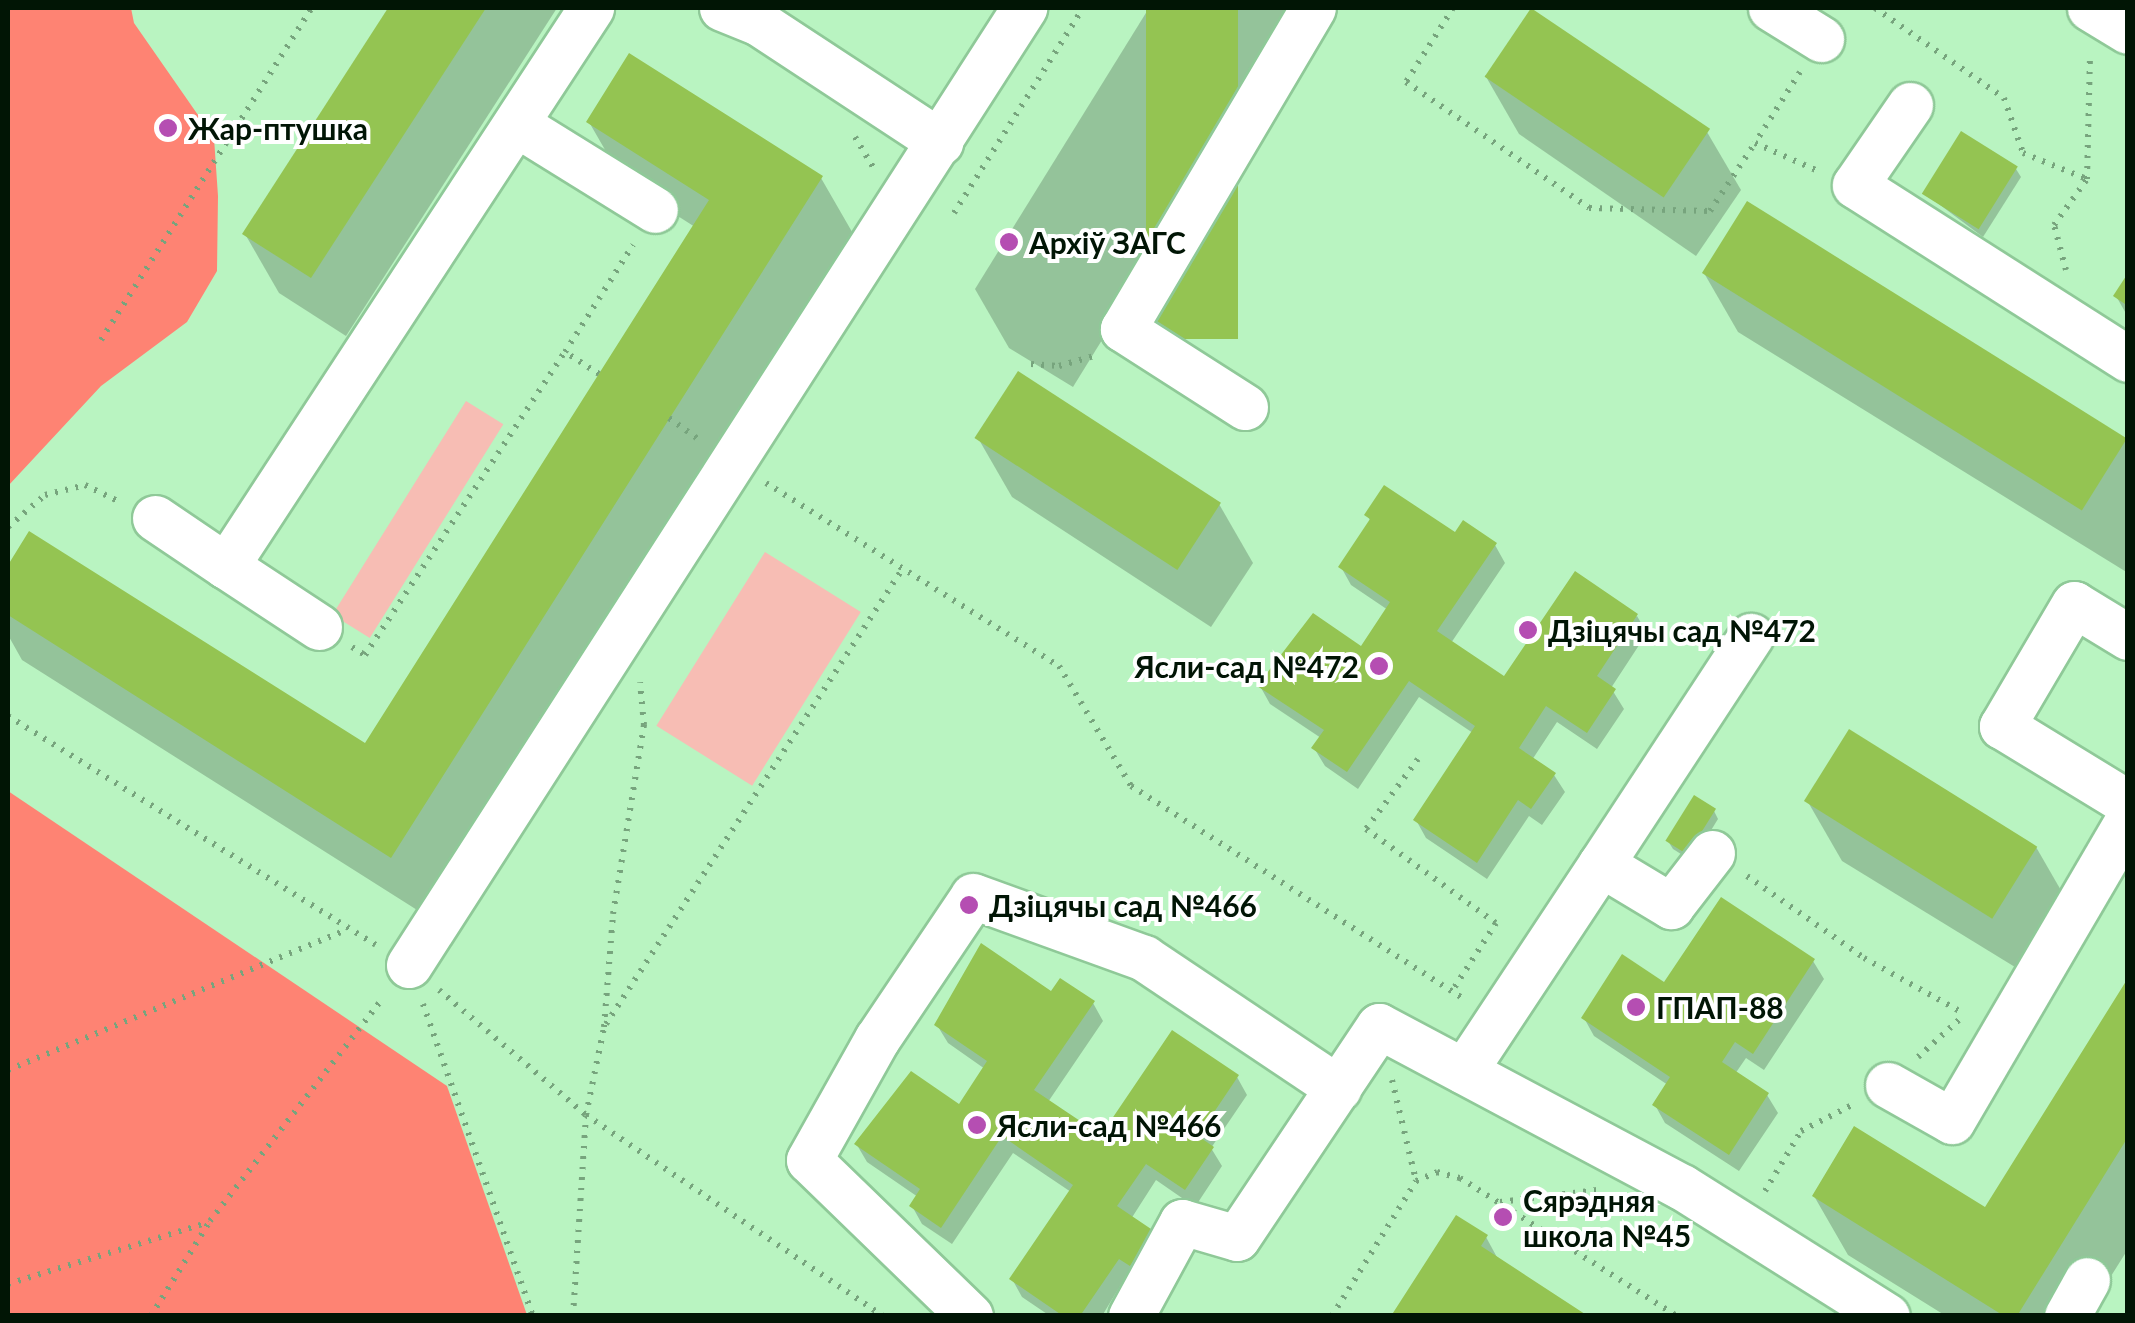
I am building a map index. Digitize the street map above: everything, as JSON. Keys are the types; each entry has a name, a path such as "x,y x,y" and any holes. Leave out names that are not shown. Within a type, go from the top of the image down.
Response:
{"lane":[{"path":"226,566 592,8"},
{"path":"722,8 759,23 940,142"},
{"path":"409,965 634,606 1024,8"},
{"path":"1245,407 1123,329 1314,8"},
{"path":"1771,8 1821,39"},
{"path":"2091,8 2128,31"},
{"path":"1910,105 1855,186 2128,359"},
{"path":"518,125 656,210"},
{"path":"156,518 319,627"},
{"path":"2128,638 2074,604 2002,726 2128,803"},
{"path":"1474,1055 1751,636"},
{"path":"1888,1085 1952,1122 2128,820"},
{"path":"1601,864 1671,906 1712,853"},
{"path":"970,1316 809,1160 876,1039 973,896 1144,958 1338,1088"},
{"path":"1131,1316 1182,1222 1237,1238 1379,1026 1474,1055 1888,1316"}],"path":[{"path":"101,340 312,8"},
{"path":"954,213 1083,8"},
{"path":"1453,8 1406,82 1590,208 1710,211 1821,39"},
{"path":"1874,8 2004,98 2023,153 2087,179"},
{"path":"2082,330 2054,225 2087,179 2091,8"},
{"path":"1755,143 1855,186"},
{"path":"319,627 365,655 656,210"},
{"path":"565,352 599,374"},
{"path":"670,418 728,460 1059,666 1131,786 1470,1003 1474,1055"},
{"path":"8,527 46,495 85,486 156,518"},
{"path":"604,1027 902,568"},
{"path":"573,1316 586,1116 604,1027 613,914 644,725 634,606"},
{"path":"8,716 409,965 586,1116 884,1316"},
{"path":"1418,759 1366,829 1496,923 1452,991"},
{"path":"1712,853 1864,958 1965,1014"},
{"path":"8,1070 348,930"},
{"path":"151,1316 210,1221 409,965"},
{"path":"409,965 534,1316"},
{"path":"1744,1226 1801,1131 1888,1085 1965,1014 1976,998"},
{"path":"1379,1026 1416,1181"},
{"path":"1332,1316 1416,1181 1437,1172 1460,1178 1677,1316"},
{"path":"1498,1202 1615,1188"},
{"path":"8,1284 210,1221"}],"shaded area":[{"path":"8,8 131,8 134,23 214,138 218,196 217,271 187,322 101,386 8,486"},
{"path":"466,401 503,424 370,638 332,615"},
{"path":"765,552 861,612 752,786 656,726"},
{"path":"8,791 447,1086 527,1315 8,1315"}],"building":[{"path":"388,8 486,8 311,278 242,234"},
{"path":"1146,8 1238,8 1238,339 1146,339"},
{"path":"1531,8 1710,129 1664,198 1485,77"},
{"path":"629,53 823,176 391,858 8,615 8,565 29,531 365,743 709,200 586,122"},
{"path":"1961,131 2018,167 1979,229 1922,194"},
{"path":"1747,201 2127,438 2082,510 1702,273"},
{"path":"2128,273 2128,306 2113,296"},
{"path":"1018,371 1221,503 1177,570 974,438"},
{"name":"Ясли-сад №472","path":"1384,485 1455,532 1463,520 1497,543 1437,631 1504,676 1575,571 1638,614 1597,676 1616,689 1587,733 1546,706 1519,748 1556,773 1531,809 1518,800 1477,863 1413,820 1475,726 1409,681 1347,772 1311,748 1324,730 1257,686 1313,613 1361,646 1390,602 1338,567 1370,519 1364,515"},
{"path":"1849,729 2037,847 1992,919 1804,801"},
{"path":"1694,795 1716,809 1687,855 1665,841"},
{"path":"1721,897 1815,959 1753,1054 1735,1042 1722,1062 1769,1093 1729,1155 1652,1105 1670,1077 1581,1018 1622,954 1664,982"},
{"name":"Ясли-сад №466","path":"981,943 1051,991 1060,978 1095,1001 1034,1090 1101,1135 1172,1030 1239,1075 1198,1136 1214,1147 1185,1190 1146,1164 1117,1206 1154,1231 1130,1266 1119,1259 1080,1316 1063,1316 1009,1279 1073,1185 1002,1136 941,1228 909,1206 920,1189 854,1144 911,1071 959,1104 987,1061 934,1025"},
{"path":"2128,978 2128,1137 2017,1316 2004,1316 1812,1196 1854,1126 1985,1207"},
{"path":"1456,1215 1488,1235 1481,1246 1588,1316 1391,1316"}],"place":[{"name":"Жар-птушка","path":"168,128"},
{"name":"Архіў ЗАГС","path":"1009,242"},
{"name":"Дзіцячы сад №472","path":"1528,630"},
{"name":"Ясли-сад №472","path":"1379,666"},
{"name":"Дзіцячы сад №466","path":"969,905"},
{"name":"ГПАП-88","path":"1636,1007"},
{"name":"Ясли-сад №466","path":"977,1125"},
{"name":"Сярэдняя школа №45","path":"1503,1217"}]}
